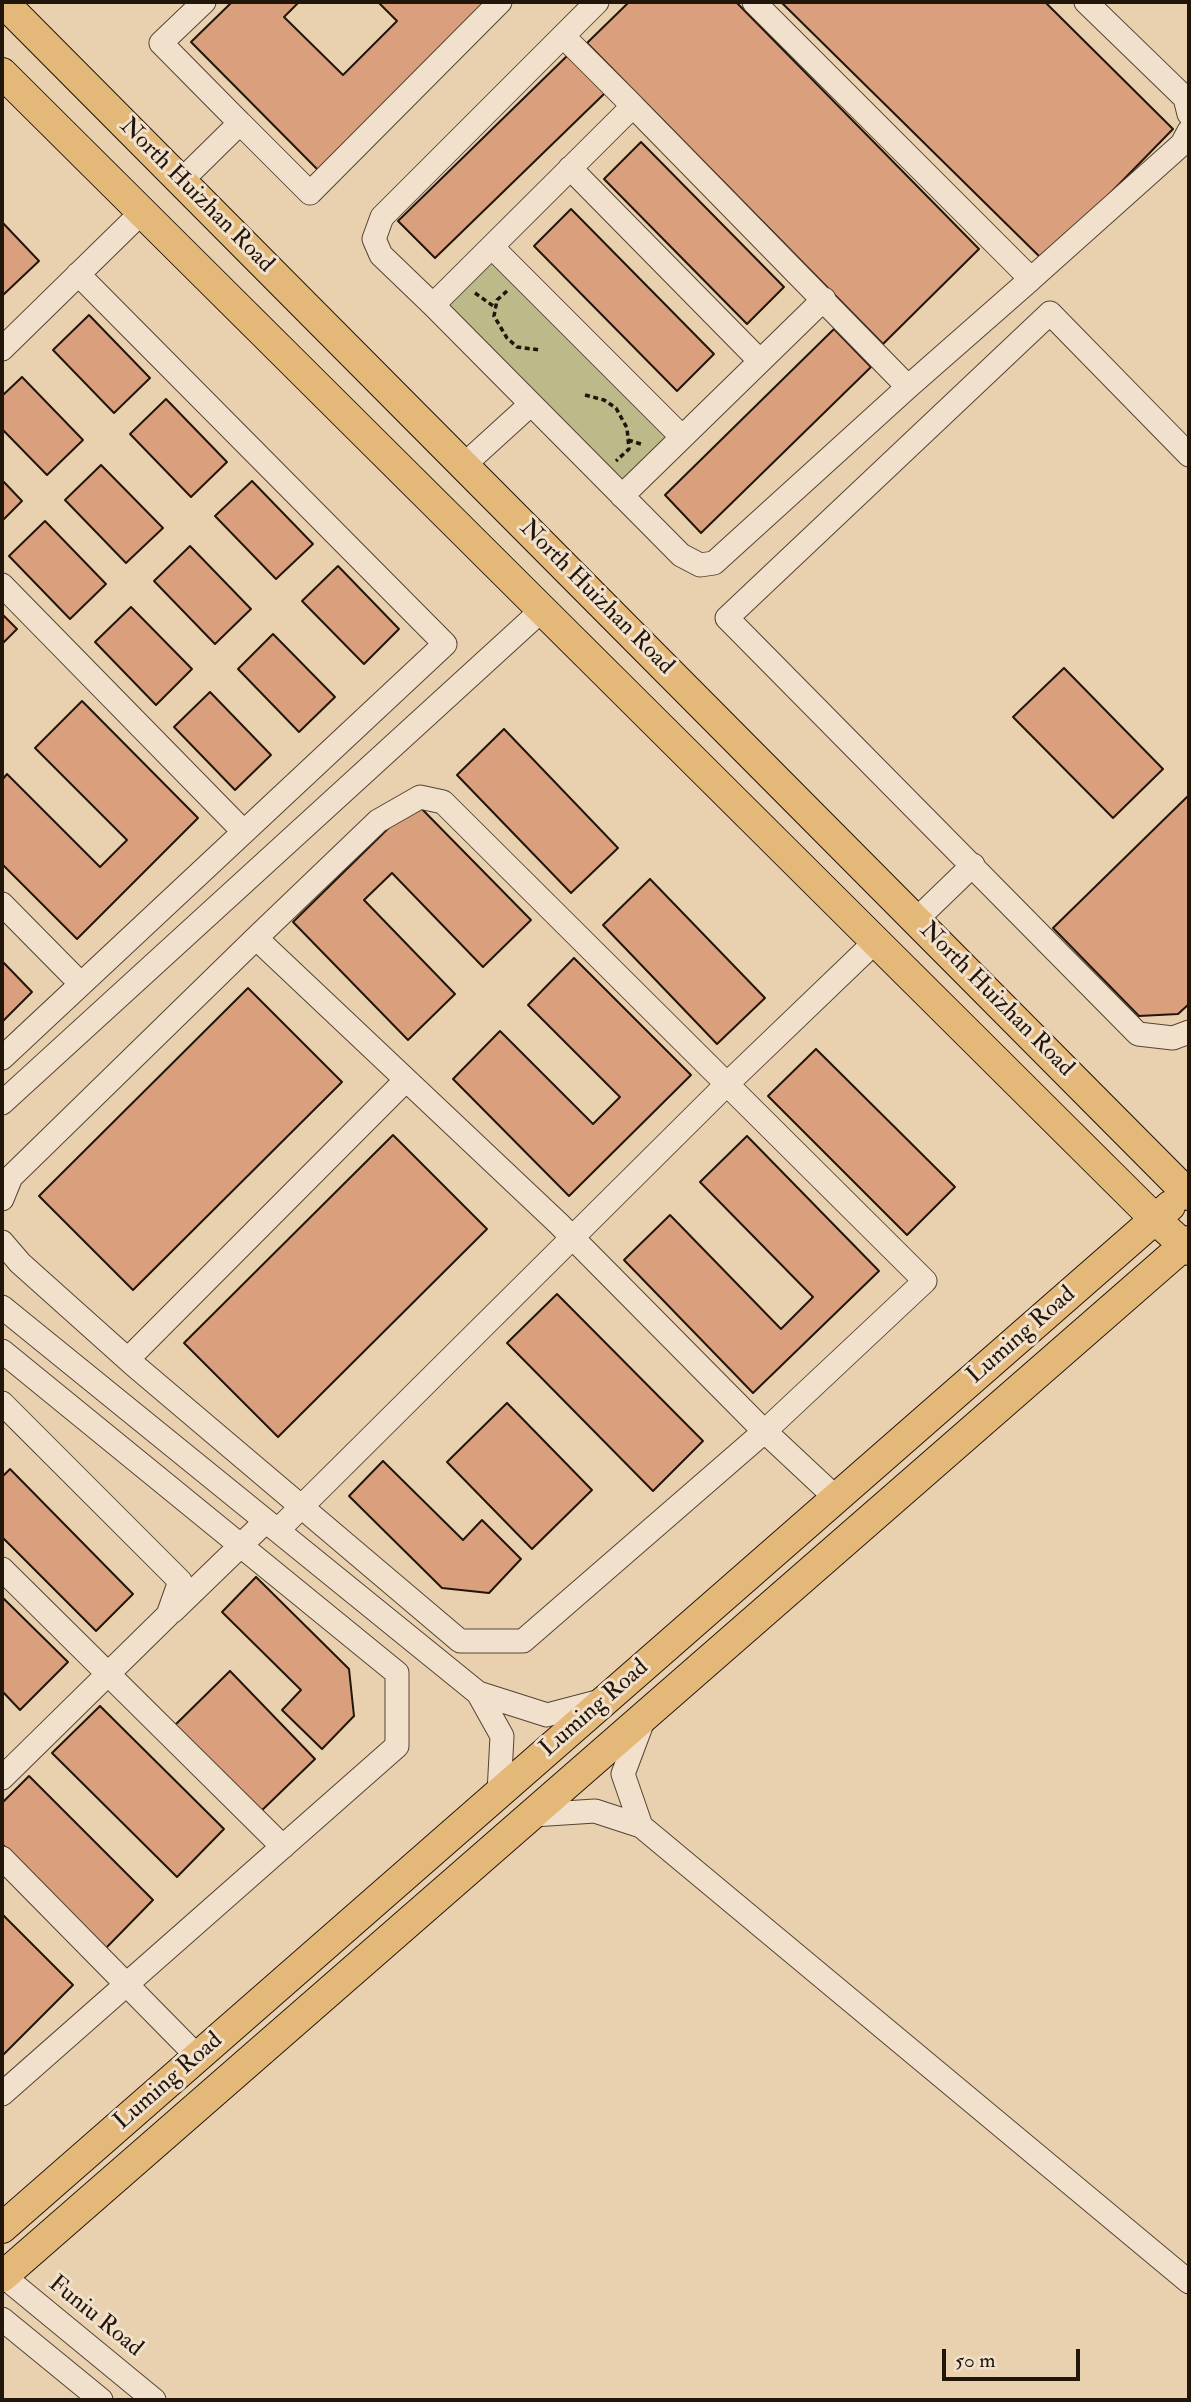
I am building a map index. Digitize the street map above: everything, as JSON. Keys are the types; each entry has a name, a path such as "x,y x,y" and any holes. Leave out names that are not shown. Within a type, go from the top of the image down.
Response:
{"main road":[{"name":"North Huizhan Road","path":"11,6 181,181 1188,1192"},
{"name":"North Huizhan Road","path":"2,73 1156,1219 1188,1245"},
{"name":"Luming Road","path":"2,2228 1188,1192"},
{"name":"Luming Road","path":"2,2276 1188,1245"}],"street":[{"path":"204,2 161,43 310,193 500,2"},
{"path":"597,2 382,217 374,239 381,255 681,555 700,565 714,563 1182,144 1189,131"},
{"path":"754,2 1031,279"},
{"path":"1086,2 1185,98 1189,114"},
{"path":"563,36 908,387"},
{"path":"433,305 633,106"},
{"path":"181,181 240,123"},
{"path":"570,168 760,361"},
{"path":"2,349 142,212"},
{"path":"492,247 682,437"},
{"path":"2,1058 445,644 78,274"},
{"path":"622,496 824,299"},
{"path":"1189,455 1050,313 727,618 1138,1034 1173,1038 1189,1032"},
{"path":"464,465 531,404"},
{"path":"2,585 244,832"},
{"path":"2,1103 542,610"},
{"path":"2,1199 11,1178 377,821 420,797 443,802 925,1281 765,1431 523,1641 460,1641 128,1359 20,1264 2,1242"},
{"path":"916,920 973,865"},
{"path":"2,904 81,984"},
{"path":"256,938 573,1238 765,1431 836,1498"},
{"path":"2,1778 240,1545 302,1508 727,1084 876,941"},
{"path":"128,1359 406,1080"},
{"path":"2,1307 478,1693 547,1715 607,1699"},
{"path":"2,1351 397,1673 397,1746 2,2094"},
{"path":"2,1403 180,1581 168,1615"},
{"path":"2,1569 283,1847"},
{"path":"478,1693 502,1736 499,1793"},
{"path":"641,1826 623,1774 644,1718"},
{"path":"533,1815 595,1811 641,1826 1189,2282"},
{"path":"2,1858 198,2057"},
{"name":"Funiu Road","path":"2,2276 154,2400"},
{"path":"2,2319 101,2400"}],"path":[{"path":"536,291 521,287 505,291 497,300 494,316 507,338 517,347 540,350"},
{"path":"585,395 604,400 616,408 627,428 629,449 614,463 595,468"}],"shaded area":[{"path":"492,247 682,437 622,496 433,305"}],"building":[{"path":"232,2 299,2 284,17 343,75 397,21 378,2 487,2 318,170 191,42"},
{"path":"629,2 736,2 979,249 883,344 587,43"},
{"path":"781,2 1045,2 1173,129 1044,261"},
{"path":"568,55 605,93 435,258 398,221"},
{"path":"641,142 784,287 747,324 604,179"},
{"path":"571,209 714,354 677,391 534,246"},
{"path":"2,222 39,261 2,296"},
{"path":"89,315 150,378 114,413 53,350"},
{"path":"834,329 871,367 701,533 665,495"},
{"path":"22,377 83,440 47,475 2,429 2,396"},
{"path":"166,399 227,462 191,497 130,434"},
{"path":"101,465 163,528 126,563 65,500"},
{"path":"2,480 22,501 2,521"},
{"path":"252,481 313,544 276,579 215,516"},
{"path":"45,521 106,584 70,619 9,556"},
{"path":"190,546 251,609 215,644 154,581"},
{"path":"338,566 399,629 364,664 302,601"},
{"path":"131,607 192,669 156,705 95,642"},
{"path":"2,614 17,629 2,644"},
{"path":"273,634 335,697 299,732 238,669"},
{"path":"1064,668 1163,769 1113,818 1013,717"},
{"path":"210,692 271,755 235,790 174,727"},
{"path":"82,701 198,818 77,939 2,864 2,780 7,774 100,867 127,840 35,748"},
{"path":"504,729 618,848 571,893 457,775"},
{"path":"1189,795 1189,1004 1178,1014 1139,1016 1053,928"},
{"path":"415,802 531,920 483,967 392,873 364,900 455,994 408,1040 293,922"},
{"path":"650,879 765,998 717,1044 603,925"},
{"path":"574,958 691,1075 569,1196 453,1079 500,1031 593,1124 620,1097 528,1005"},
{"path":"2,961 32,992 2,1022"},
{"path":"248,988 342,1082 133,1290 39,1196"},
{"path":"816,1049 955,1187 907,1235 768,1096"},
{"path":"393,1135 487,1229 278,1437 184,1343"},
{"path":"747,1136 879,1271 753,1393 624,1260 670,1215 781,1329 813,1297 700,1182"},
{"path":"557,1294 703,1441 653,1491 507,1343"},
{"path":"507,1403 592,1490 532,1549 447,1462"},
{"path":"383,1461 463,1540 482,1520 521,1559 489,1593 442,1588 349,1496"},
{"path":"10,1469 133,1594 96,1631 2,1537 2,1477"},
{"path":"256,1577 349,1669 354,1716 322,1749 282,1710 301,1690 222,1612"},
{"path":"2,1597 68,1662 20,1710 2,1691"},
{"path":"230,1671 315,1759 255,1817 170,1730"},
{"path":"100,1706 224,1829 177,1877 52,1753"},
{"path":"29,1776 153,1900 106,1948 2,1844 2,1803"},
{"path":"2,1914 73,1985 2,2056"}]}
